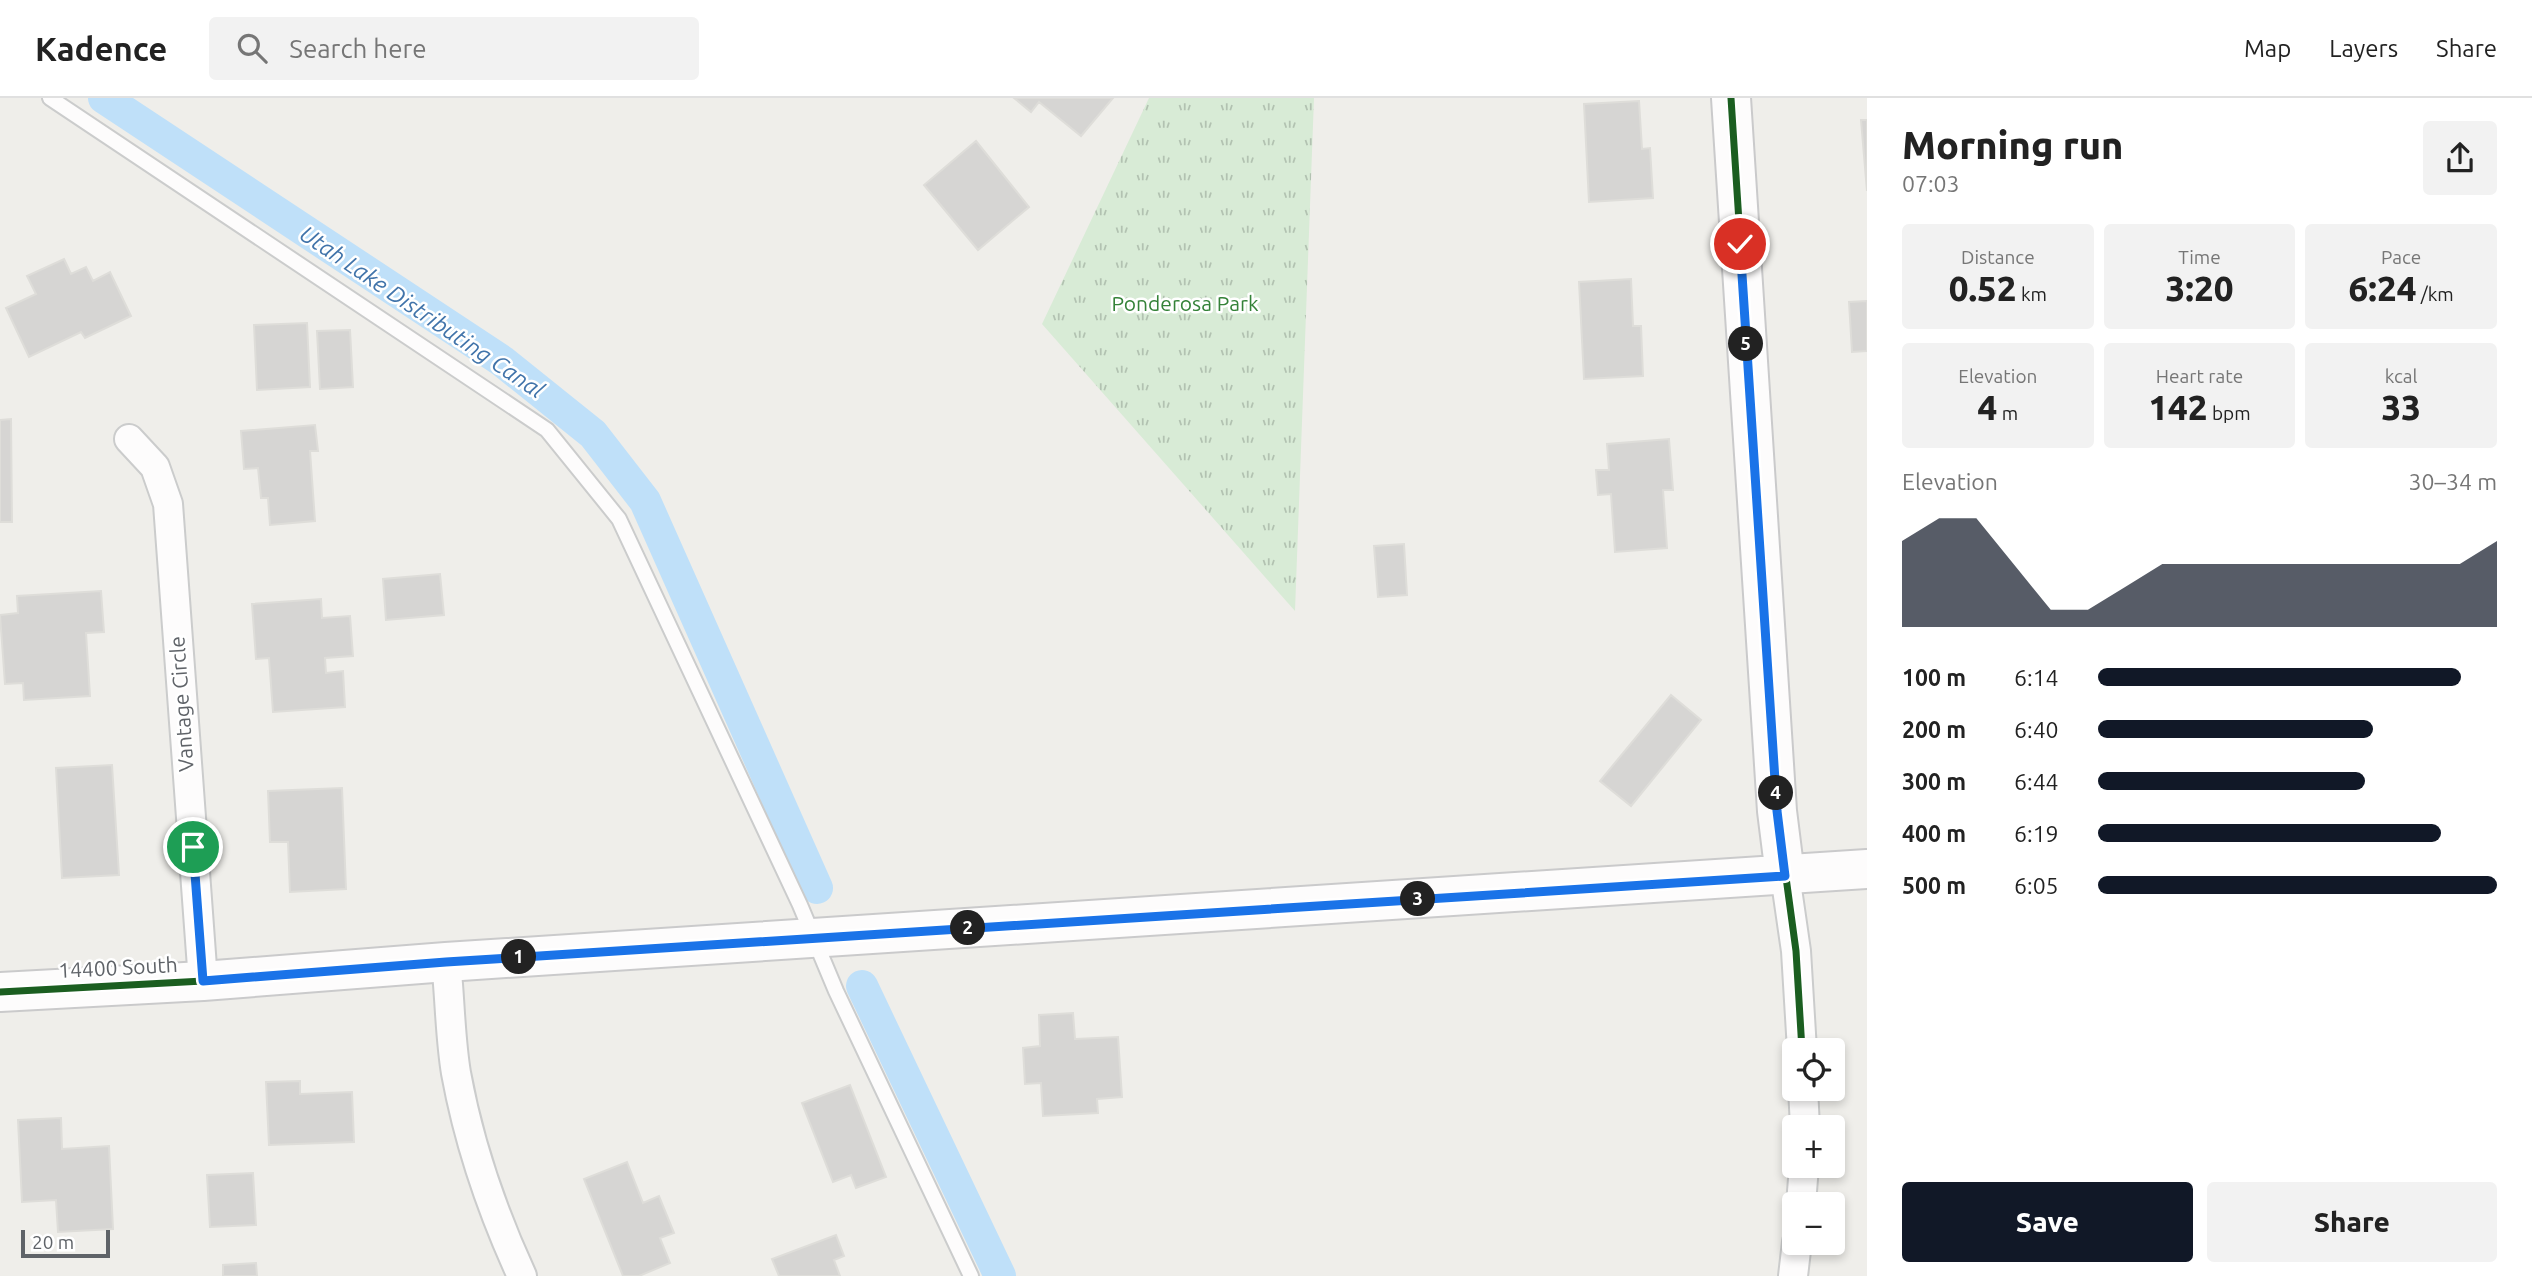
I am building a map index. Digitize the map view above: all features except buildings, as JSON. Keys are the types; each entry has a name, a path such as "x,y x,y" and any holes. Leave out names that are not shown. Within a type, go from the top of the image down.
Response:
{"street":[{"path":"1731,98 1777,811 1796,951 1800,1038"},
{"name":"Vantage Circle","path":"129,439 155,467 168,504 203,981"},
{"name":"14400 South","path":"0,992 203,981 446,962 1867,869"},
{"path":"446,962 456,1072 474,1152 500,1230 522,1276"},
{"path":"1793,1276 1795,1255"}],"lane":[{"path":"50,98 547,430 620,519 814,938 836,992 971,1276"}],"green space":[{"name":"Ponderosa Park","path":"1149,98 1314,98 1295,611 1042,324"}],"waterway":[{"name":"Utah Lake Distributing Canal","path":"104,98 502,361 593,434 645,501 817,888"},
{"name":"Utah Lake Distributing Canal","path":"862,986 1000,1276"}],"cycle path":[{"path":"1731,98 1777,811 1796,951 1801,1038"},
{"path":"0,992 203,981 446,962 1453,897"}],"route":[{"path":"193,847 203,981 446,962 1785,876 1777,811 1740,244"}]}
